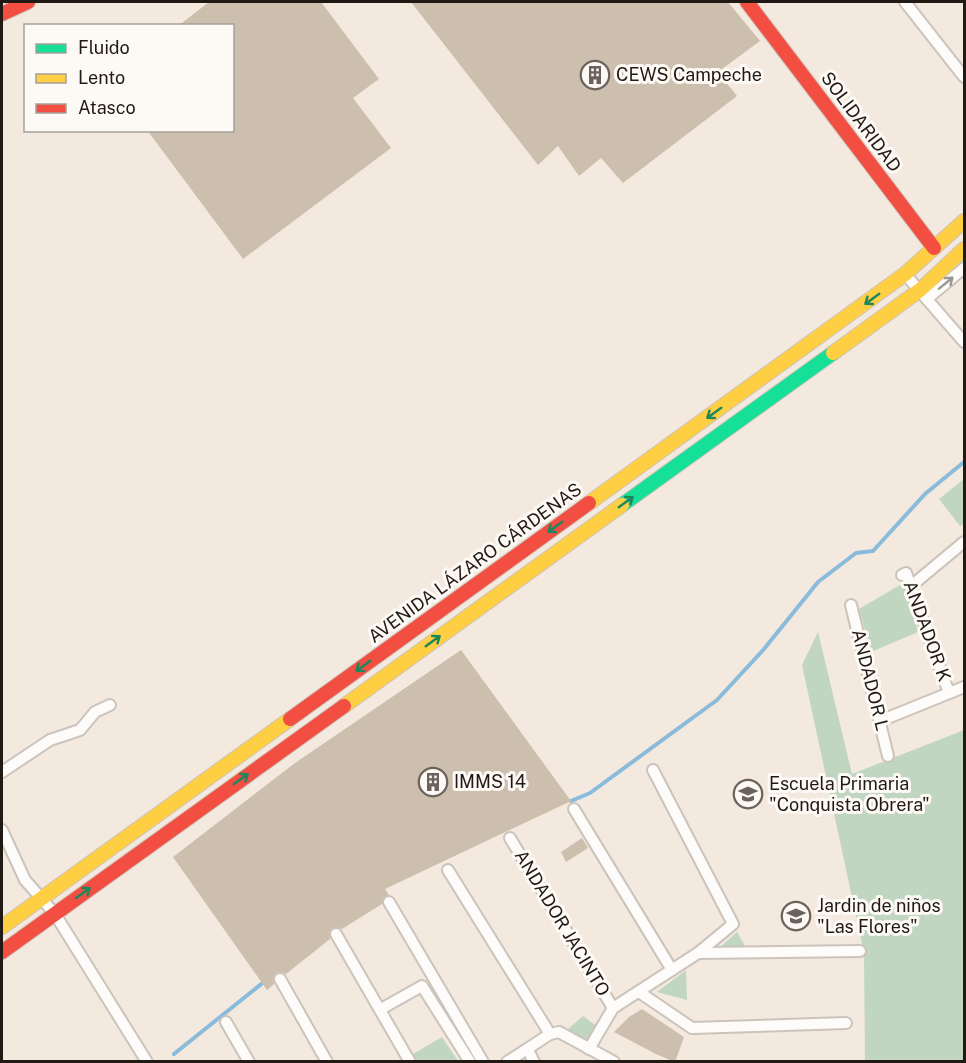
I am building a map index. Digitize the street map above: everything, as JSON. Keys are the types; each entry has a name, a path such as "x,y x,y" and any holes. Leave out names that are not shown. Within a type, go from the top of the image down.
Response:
{"main road":[{"path":"2,14 28,2"},
{"name":"SOLIDARIDAD","path":"747,2 934,249"},
{"name":"AVENIDA LÁZARO CÁRDENAS","path":"2,927 905,274 964,221"},
{"path":"2,952 312,728 923,294 964,249"},
{"path":"393,645 406,661"},
{"path":"300,712 312,728"}],"street":[{"path":"905,2 964,77"},
{"name":"SOLIDARIDAD","path":"934,249 948,264"},
{"path":"923,294 964,268"},
{"path":"905,274 964,342"},
{"path":"910,587 964,542"},
{"name":"ANDADOR K","path":"902,575 906,573 949,693"},
{"name":"ANDADOR L","path":"851,605 888,756"},
{"path":"880,721 964,687"},
{"path":"2,772 50,740 80,730 95,712 110,705"},
{"path":"589,1049 613,1008 698,953 733,924 653,770"},
{"path":"574,808 672,970"},
{"path":"2,830 26,880 55,914 147,1062"},
{"name":"ANDADOR JACINTO","path":"510,838 613,1008"},
{"path":"448,870 549,1034"},
{"path":"389,902 483,1062"},
{"path":"336,934 410,1062"},
{"path":"698,953 860,951"},
{"path":"280,979 327,1062"},
{"path":"381,1009 422,986 470,1062"},
{"path":"639,992 692,1028 846,1023"},
{"path":"226,1022 249,1062"},
{"path":"507,1062 549,1034 559,1032 615,1062"},
{"path":"528,1050 534,1062"}],"green space":[{"path":"964,479 964,524 960,526 939,499"},
{"path":"905,582 918,632 871,652 859,609"},
{"path":"818,632 852,774 964,730 964,1061 865,1061 864,953 802,665"},
{"path":"737,932 745,946 716,951"},
{"path":"686,970 687,1000 657,992"},
{"path":"583,1016 598,1027 587,1041 567,1030"},
{"path":"442,1037 458,1061 411,1061 408,1057"}],"building":[{"path":"209,2 321,2 379,79 353,98 391,148 243,259 148,132 234,132 234,24 181,24"},
{"name":"CEWS Campeche","path":"411,2 728,2 760,41 718,72 737,96 623,183 601,158 579,176 558,146 538,165"},
{"path":"461,650 571,801 385,889 389,895 383,898 382,904 342,929 332,928 329,933 330,939 286,974 276,973 273,978 274,984 267,990 173,857 295,763"},
{"path":"582,838 588,848 566,862 561,852"},
{"path":"642,1009 684,1037 675,1062 614,1032 629,1017"}],"waterway":[{"path":"571,801 590,793 717,700 764,649 818,582 856,553 873,551 925,494 964,462"},
{"path":"174,1054 265,981"}],"traffic: fast":[{"path":"622,505 833,353"}],"traffic: slow":[{"path":"589,503 905,274 964,221"},
{"path":"833,353 920,290 964,249"},
{"path":"344,706 622,505"},
{"path":"2,927 290,719"}],"traffic: jam":[{"path":"2,14 28,2"},
{"path":"747,2 934,248"},
{"path":"290,719 589,503"},
{"path":"2,952 344,706"}],"place":[{"name":"CEWS Campeche","path":"595,75"},
{"name":"IMMS 14","path":"433,782"},
{"name":"Escuela Primaria \"Conquista Obrera\"","path":"748,794"},
{"name":"Jardin de niños \"Las Flores\"","path":"796,916"}]}
